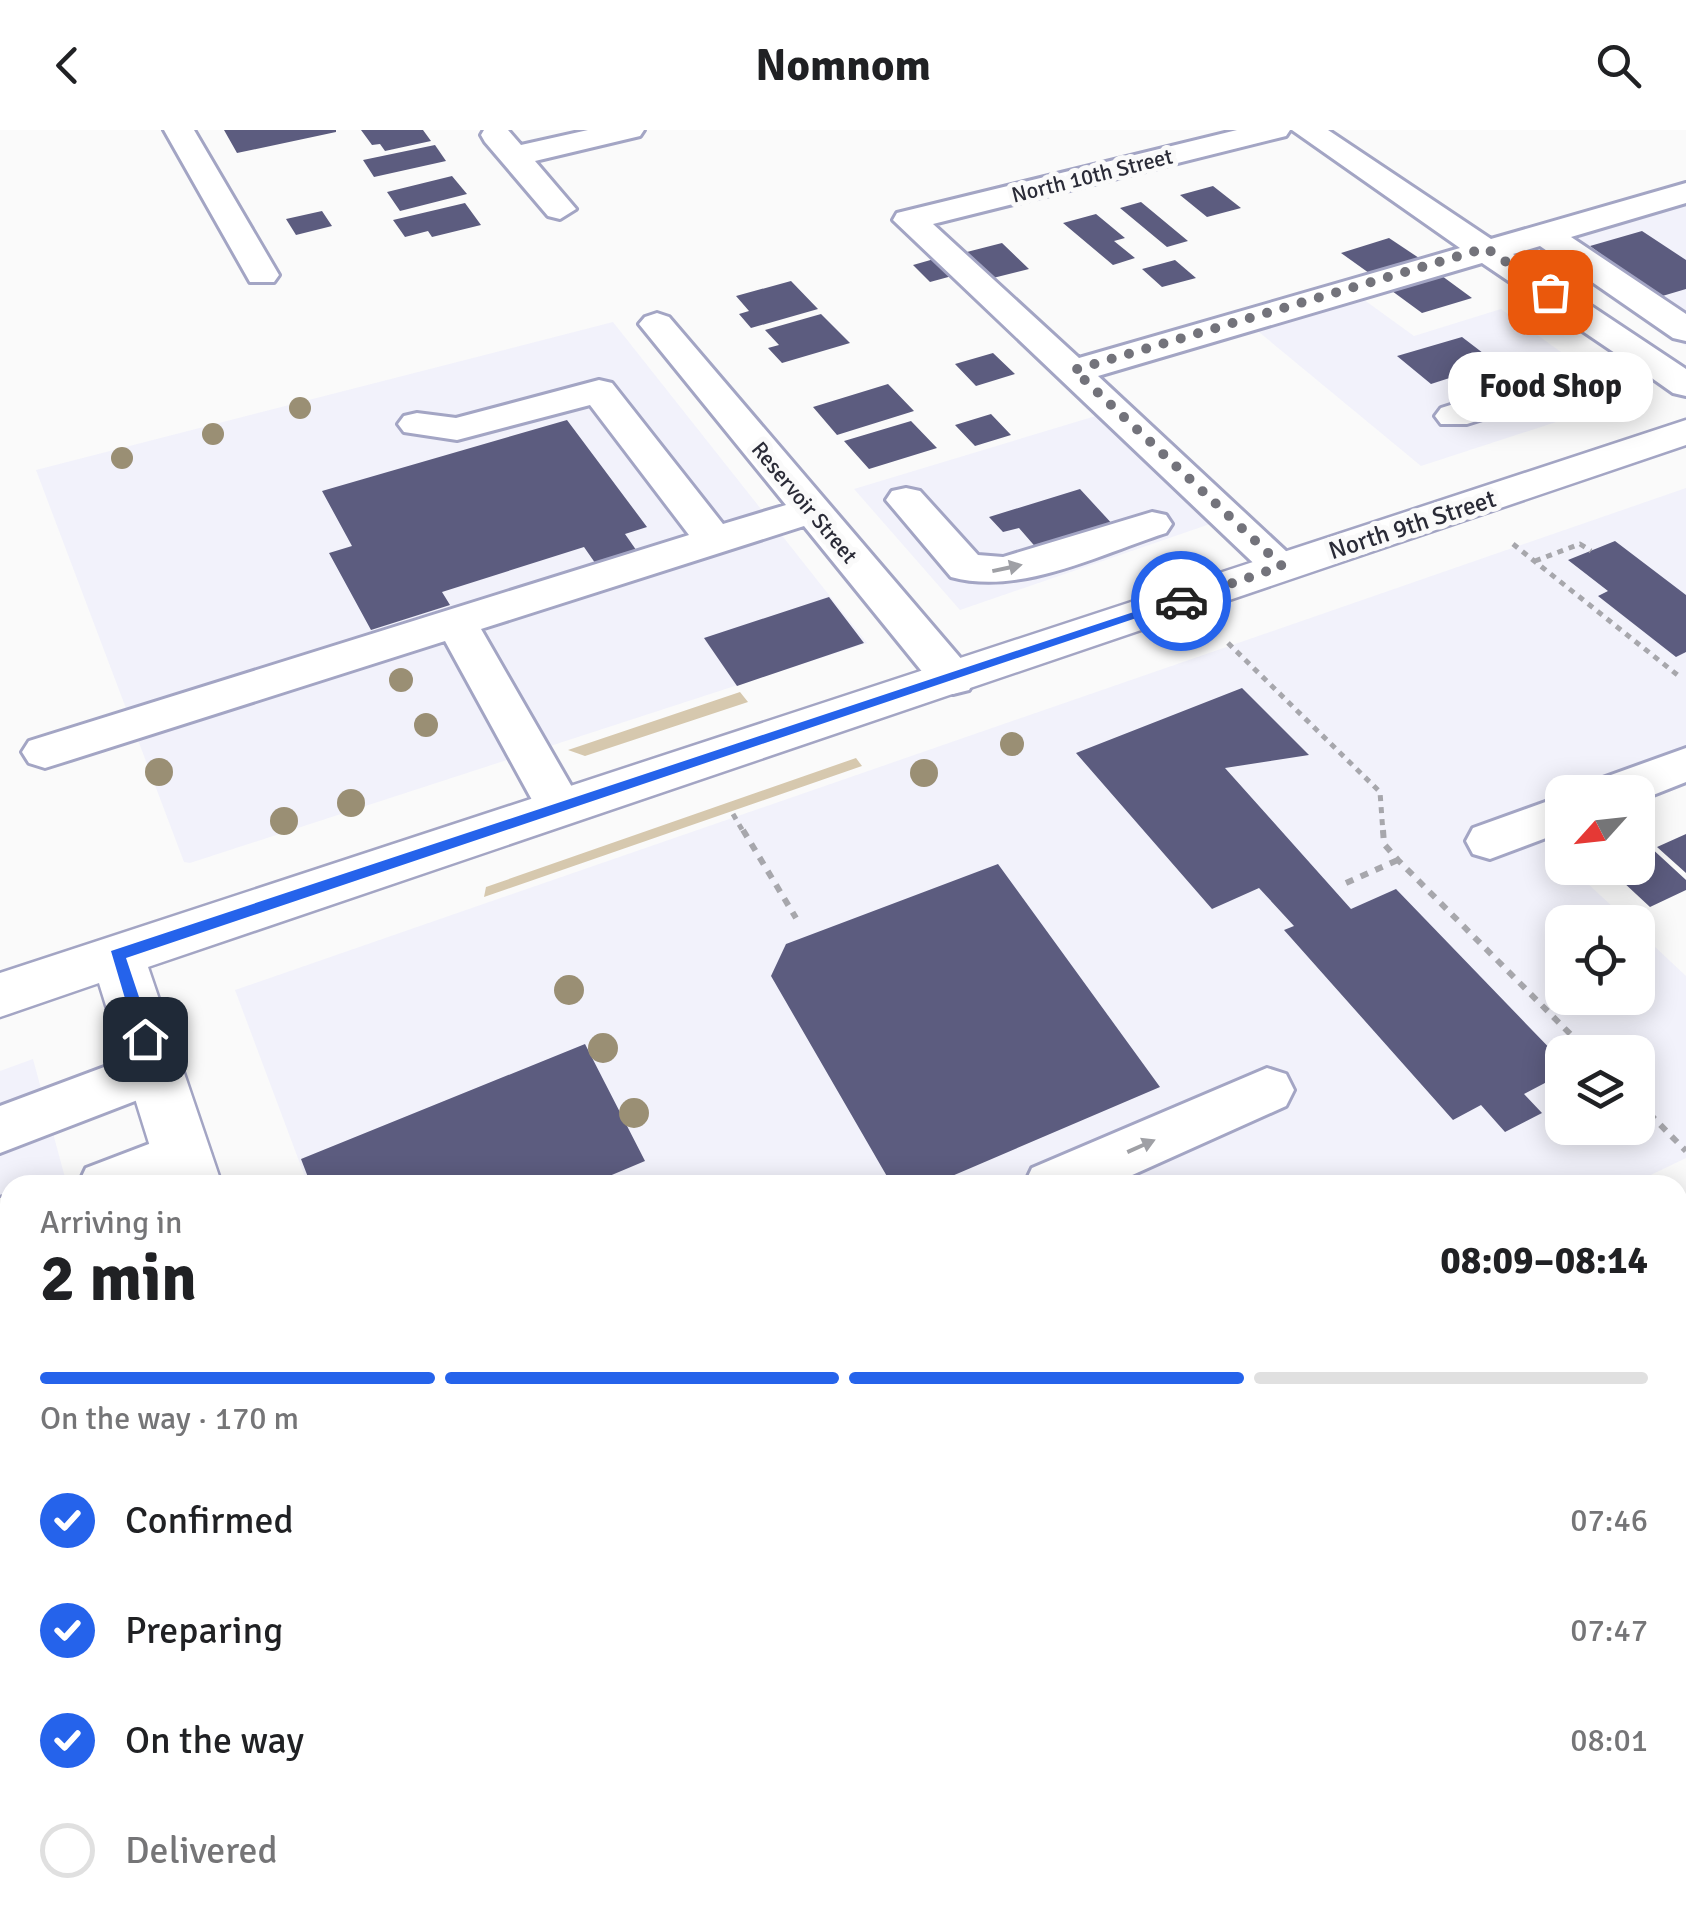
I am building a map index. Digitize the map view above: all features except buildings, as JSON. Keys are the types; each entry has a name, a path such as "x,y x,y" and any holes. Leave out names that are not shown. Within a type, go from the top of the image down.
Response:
{"main road":[{"name":"North 9th Street","path":"0,995 1686,432"},
{"path":"117,955 188,1170"}],"street":[{"path":"179,130 262,276"},
{"path":"492,130 560,209"},
{"path":"514,156 629,130"},
{"name":"North 10th Street","path":"1074,370 908,220 1276,130"},
{"path":"1306,130 1686,385"},
{"path":"1074,370 1686,193"},
{"path":"1543,233 1680,321"},
{"path":"1454,416 1629,346 1680,321"},
{"name":"Reservoir Street","path":"657,324 953,679"},
{"path":"1074,370 1282,566"},
{"path":"417,424 457,428 599,390 715,541"},
{"path":"906,500 966,568 984,572 1005,570 1152,524"},
{"path":"44,752 812,510"},
{"path":"456,622 560,808"},
{"path":"1655,776 1686,764"},
{"path":"1490,842 1545,820"},
{"path":"0,1130 155,1070"},
{"path":"1075,1175 1267,1090"},
{"path":"161,1175 188,1170"}],"path":[{"path":"1513,544 1680,677"},
{"path":"1535,561 1580,544 1590,551"},
{"path":"1228,643 1380,792 1384,844 1571,1035"},
{"path":"733,814 796,918"},
{"path":"1346,883 1398,860"},
{"path":"1655,1119 1686,1151"}],"shaded area":[{"path":"1686,204 1686,346 1540,246"},
{"path":"1356,294 1414,336 1501,309 1627,399 1421,466 1254,328"},
{"path":"613,322 867,643 184,862 36,470"},
{"path":"1099,415 1210,524 960,610 854,489"},
{"path":"1686,488 1686,750 1624,775 1545,775 1545,807 1519,818 1545,843 1545,885 1589,885 1611,905 1545,905 1545,1015 1655,1015 1655,947 1686,976 1686,1158 1651,1175 304,1175 235,990"},
{"path":"740,692 748,702 585,756 568,750"},
{"path":"856,758 862,766 484,897 486,887"},
{"path":"33,1059 64,1175 0,1175 0,1071"}],"way so far":[{"path":"1181,601 1282,566 1074,370 1486,248 1550,292"}],"place":[{"name":"Food Shop","path":"1550,292"}],"route":[{"path":"145,1039 117,955 1181,601"}]}
